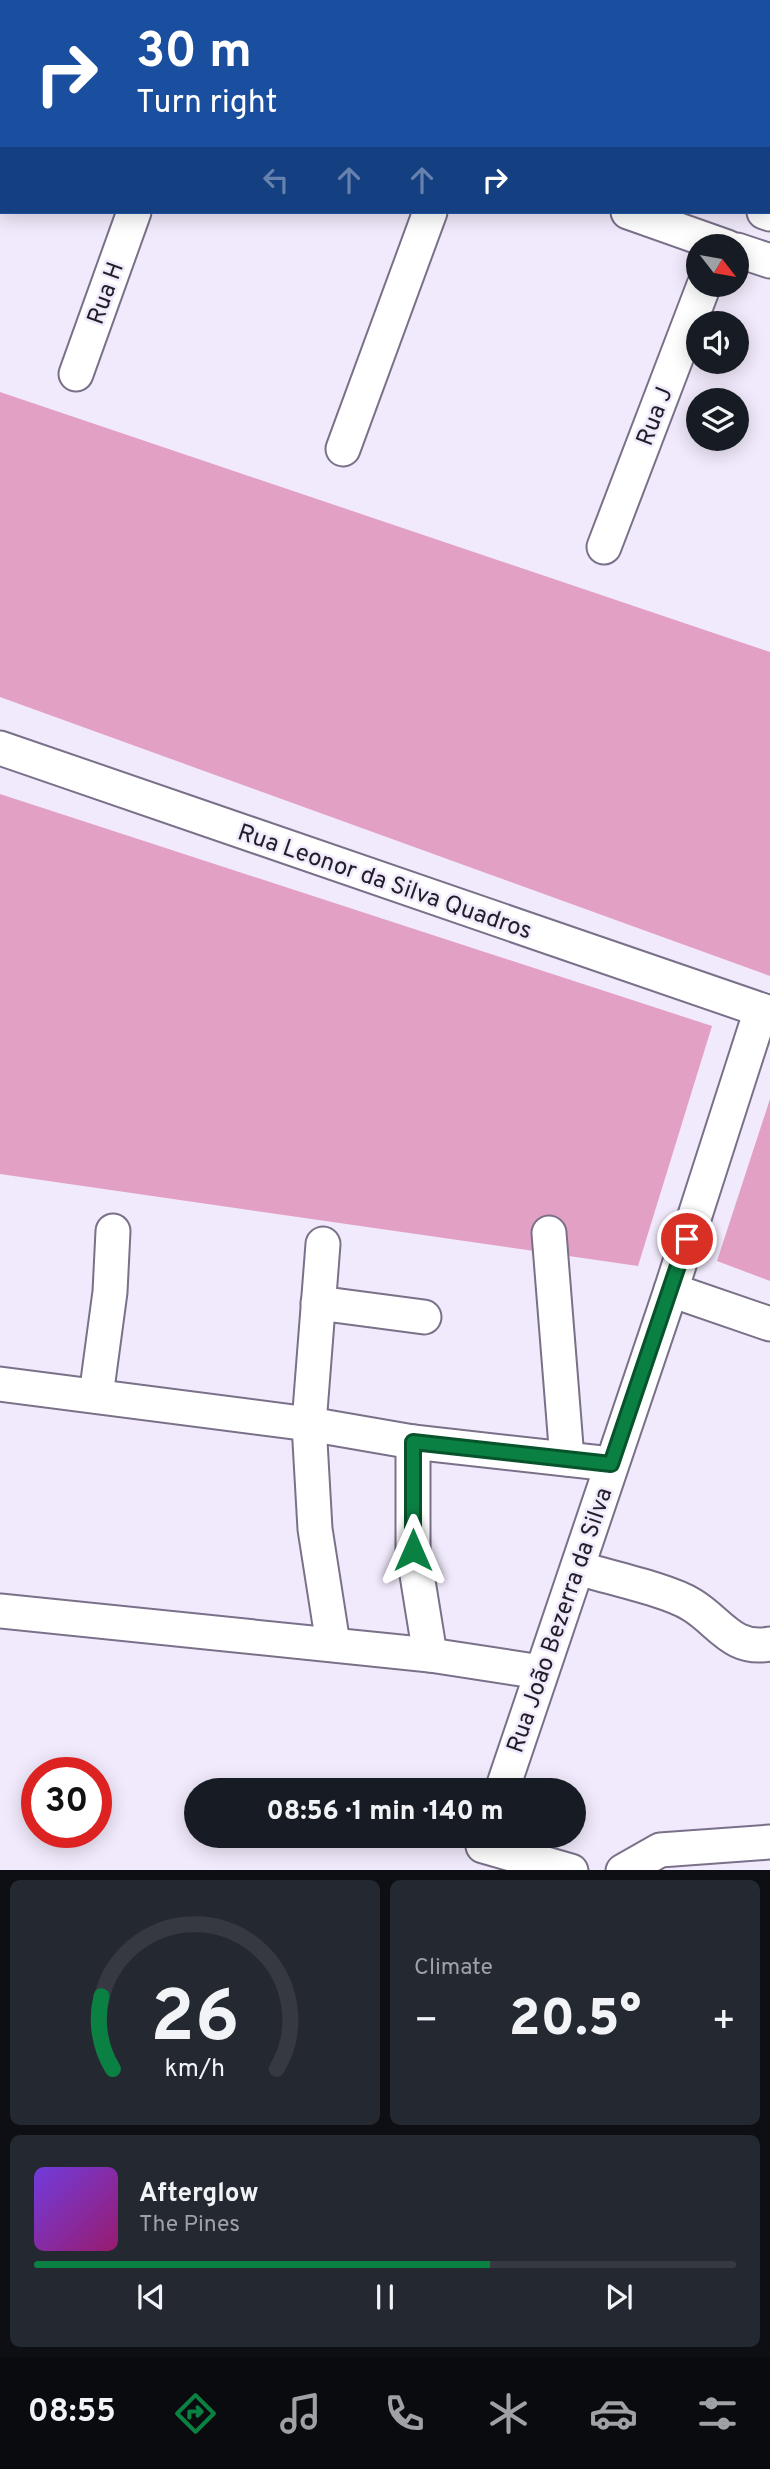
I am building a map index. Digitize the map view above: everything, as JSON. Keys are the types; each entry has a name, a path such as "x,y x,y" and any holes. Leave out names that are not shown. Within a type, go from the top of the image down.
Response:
{"street":[{"name":"Rua H","path":"76,374 133,214"},
{"path":"343,449 428,214"},
{"path":"634,214 690,234"},
{"path":"749,254 770,261"},
{"name":"Rua J","path":"604,547 699,298"},
{"name":"Rua Leonor da Silva Quadros","path":"0,748 766,1012"},
{"name":"Rua João Bezerra da Silva","path":"506,1778 766,1012"},
{"path":"96,1396 110,1292 113,1231"},
{"path":"548,1233 567,1459"},
{"path":"324,1244 309,1424 316,1530 333,1644"},
{"path":"671,1290 770,1324"},
{"path":"318,1303 424,1317"},
{"path":"0,1384 309,1424 413,1442 611,1464"},
{"path":"413,1442 413,1550 430,1655"},
{"path":"578,1569 692,1604 734,1640 747,1646 770,1644"},
{"path":"0,1611 333,1644 541,1672"},
{"path":"625,1870 660,1850 770,1842"},
{"path":"481,1851 566,1870"}],"shaded area":[{"path":"0,392 770,652 770,976 0,697"},
{"path":"0,794 712,1026 638,1266 0,1174"},
{"path":"770,1099 770,1281 717,1261"}],"route":[{"path":"413,1550 413,1442 611,1464 687,1239"}]}
